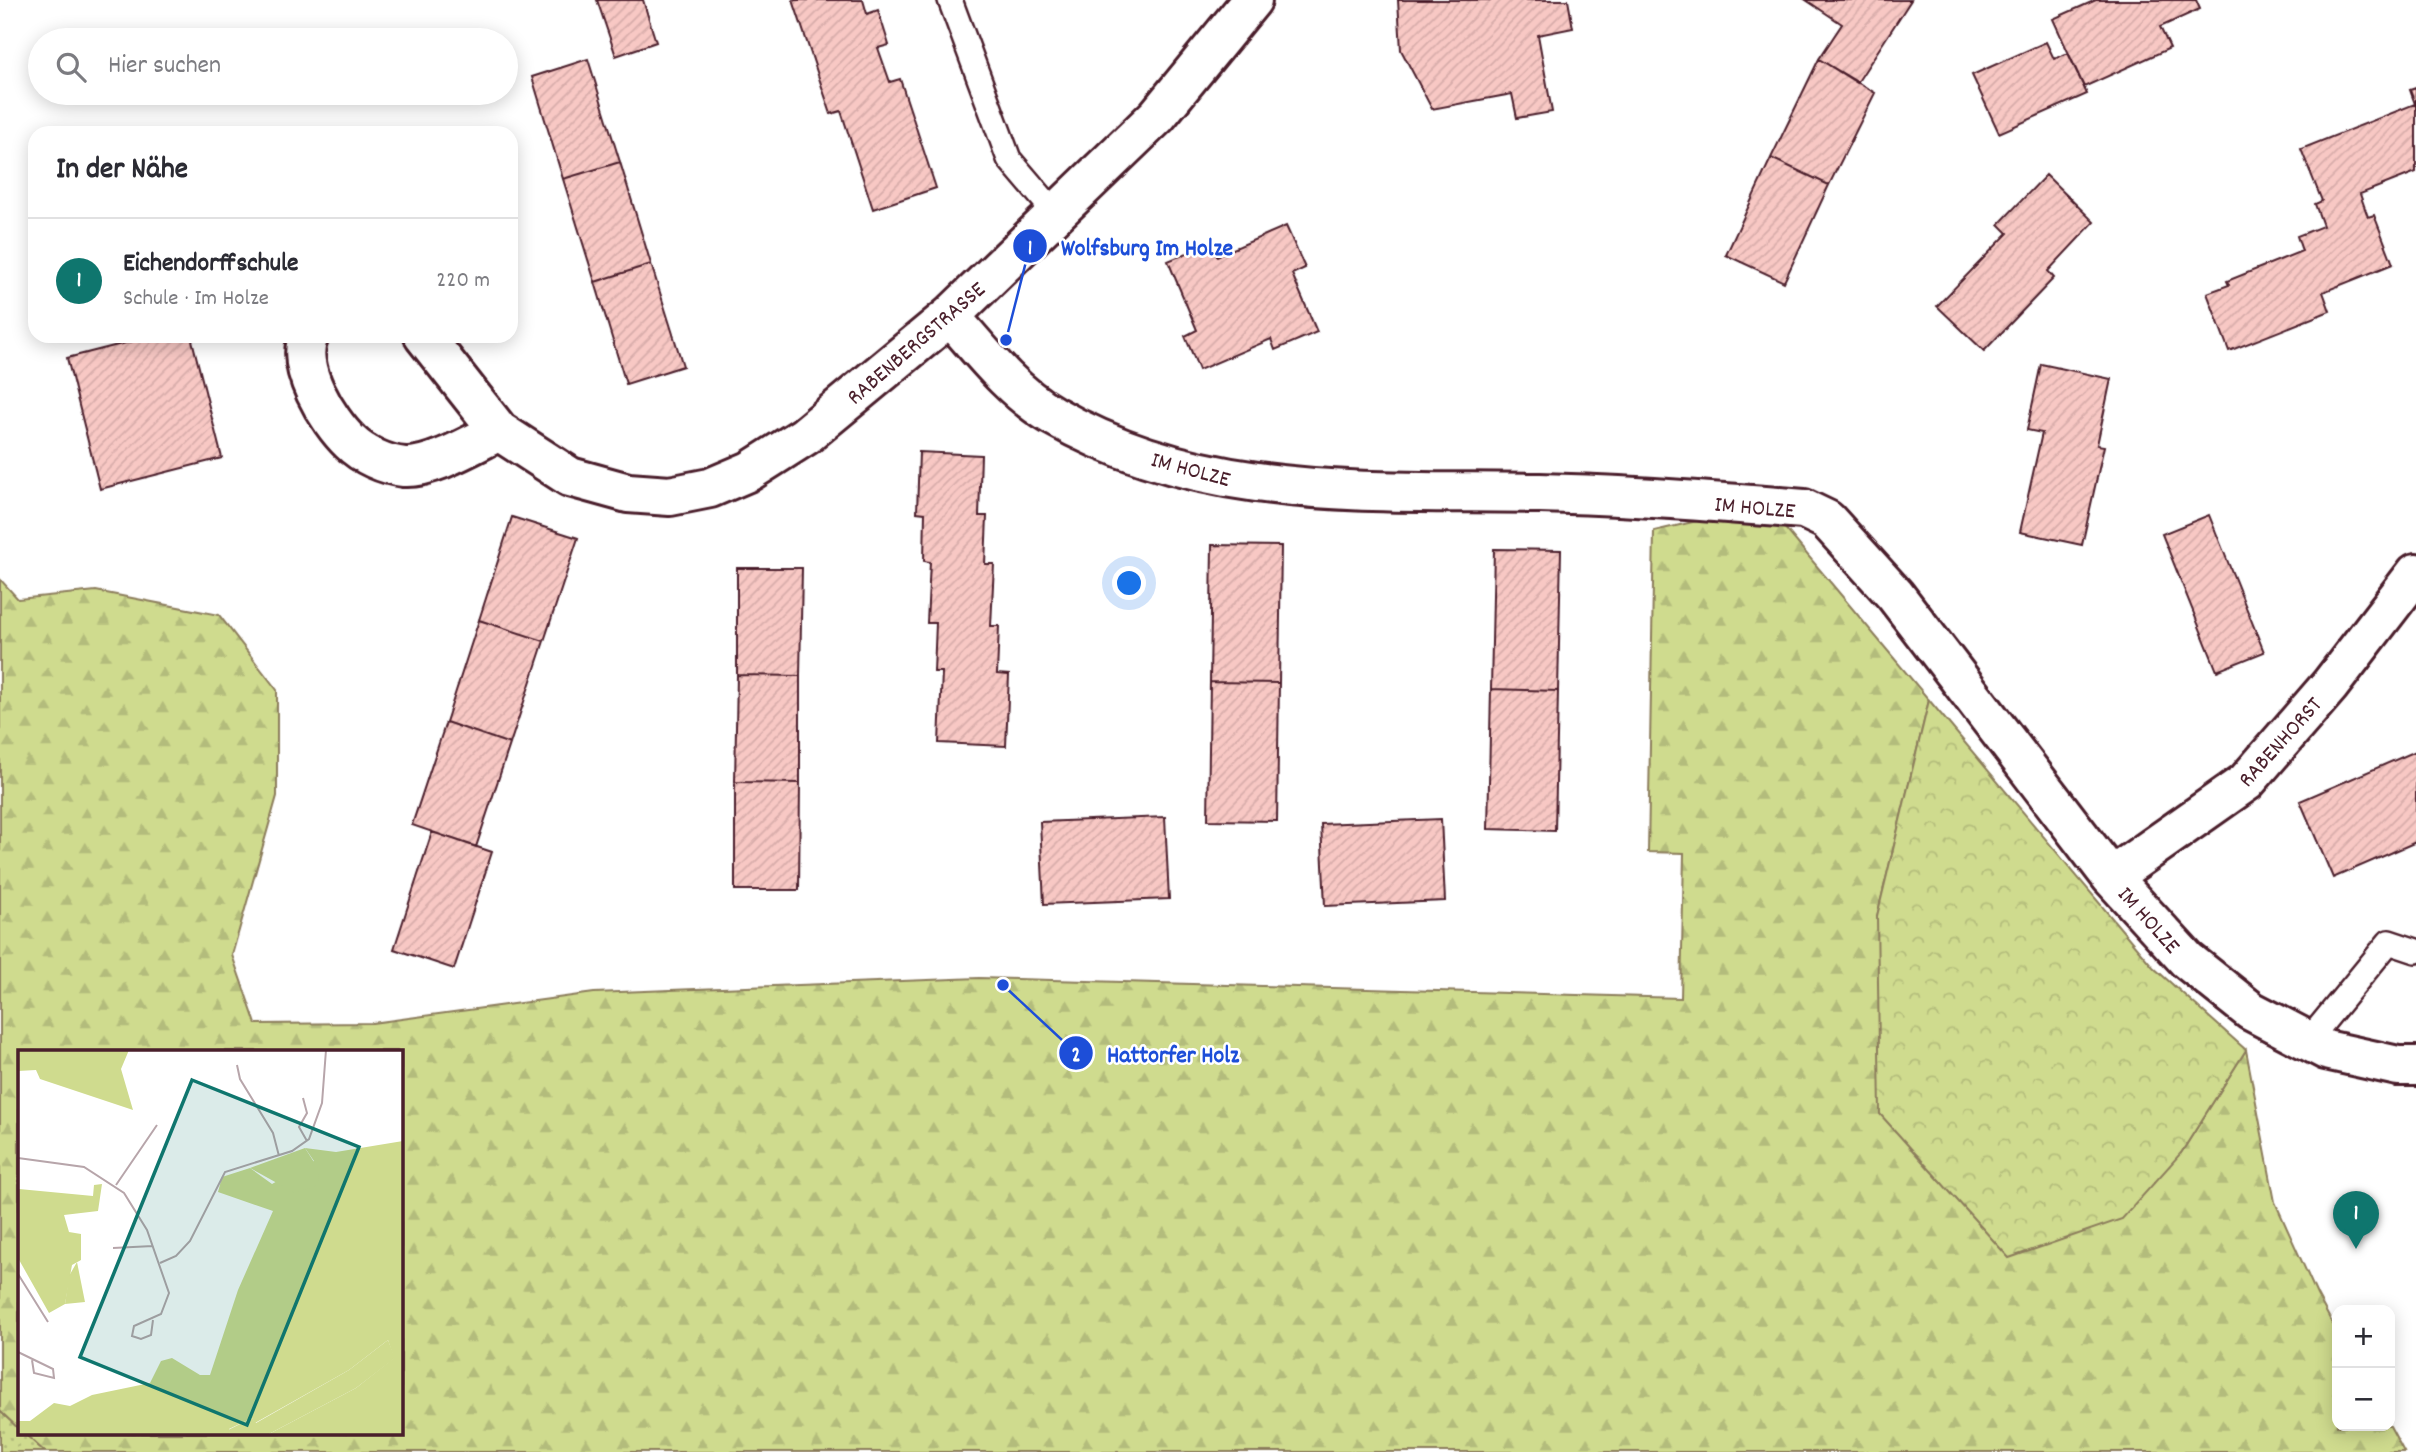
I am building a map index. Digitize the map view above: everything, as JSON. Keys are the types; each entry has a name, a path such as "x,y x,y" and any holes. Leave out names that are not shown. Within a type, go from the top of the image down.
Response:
{"street":[{"name":"RABENBERGSTRASSE","path":"430,343 499,431 570,477 639,494 670,496 710,488 750,471 805,436 950,316 1157,116 1252,0"},
{"name":"IM HOLZE","path":"950,316 996,369 1049,413 1106,443 1203,475 1289,488 1626,495 1804,509 1827,520 1895,595 2111,877 2187,960 2251,1011 2326,1050 2398,1066 2416,1066"},
{"path":"306,343 307,371 322,405 351,443 380,462 406,467 447,457 499,431"},
{"name":"RABENHORST","path":"2111,877 2246,782 2330,685 2416,573"}],"lane":[{"path":"950,0 1009,159 1044,200 1057,210"},
{"path":"2308,1041 2389,942 2416,951"}],"green space":[{"path":"1714,517 1779,521 1929,700 1877,916 2181,1153 2246,1050 2275,1202 2332,1323 2332,1431 2393,1431 2404,1452 45,1452 25,1434 402,1434 402,1050 18,1050 18,1428 0,1411 0,579 18,599 96,591 219,615 277,690 277,796 232,955 256,1024 372,1023 594,993 979,978 1681,998 1684,853 1648,852 1654,531"},
{"path":"1929,700 2153,967 2246,1050 2181,1153 2122,1219 2009,1258 1880,1114 1877,916"},
{"path":"0,1411 18,1428 18,1434 25,1434 45,1452 0,1452"}],"building":[{"path":"597,0 643,0 656,42 616,56"},
{"path":"793,0 863,0 867,14 878,10 889,45 878,48 890,82 900,79 936,188 873,209 841,111 831,114"},
{"path":"1398,0 1568,0 1573,28 1538,35 1552,112 1517,118 1512,94 1432,109 1401,50"},
{"path":"1806,0 1911,0 1857,83 1819,59 1842,24"},
{"path":"2096,0 2196,0 2200,9 2160,27 2170,48 2084,87 2053,19"},
{"path":"2046,42 2054,59 2068,53 2087,94 1999,133 1972,75"},
{"path":"588,59 620,162 563,179 532,77"},
{"path":"1819,59 1875,93 1829,185 1771,158"},
{"path":"2416,88 2416,172 2360,194 2368,217 2374,215 2393,264 2323,292 2330,311 2229,351 2207,293 2229,285 2227,281 2302,251 2297,236 2323,226 2315,204 2322,201 2301,149 2415,104 2410,90"},
{"path":"1771,158 1829,185 1784,282 1726,255"},
{"path":"620,162 651,264 595,282 563,179"},
{"path":"2046,175 2094,222 2048,271 2054,278 1984,351 1937,306 2008,233 1999,224"},
{"path":"1286,226 1305,268 1292,274 1317,332 1275,350 1271,339 1199,370 1185,336 1197,330 1168,261 1211,243 1217,256"},
{"path":"651,264 683,366 626,384 595,282"},
{"path":"126,343 193,343 222,458 100,489 67,358"},
{"path":"2041,364 2111,379 2097,445 2104,446 2082,545 2020,532 2042,433 2027,430"},
{"path":"919,452 981,455 979,516 987,516 985,564 994,564 991,626 999,626 997,674 1009,675 1006,746 939,743 942,672 934,672 936,623 927,623 930,562 924,561 925,513 917,512"},
{"path":"2209,515 2264,652 2217,671 2162,534"},
{"path":"512,517 578,538 544,641 479,620"},
{"path":"1212,545 1281,546 1279,683 1210,682"},
{"path":"1494,549 1561,550 1558,691 1491,689"},
{"path":"737,568 802,568 800,676 737,675"},
{"path":"479,620 544,641 510,744 446,722"},
{"path":"737,675 800,676 800,783 735,782"},
{"path":"1210,682 1279,683 1277,821 1208,820"},
{"path":"1491,689 1558,691 1555,831 1488,829"},
{"path":"446,722 510,744 476,847 412,825"},
{"path":"2416,751 2416,842 2333,878 2300,801"},
{"path":"735,782 800,783 799,890 735,890"},
{"path":"1165,817 1169,899 1044,904 1040,822"},
{"path":"1441,819 1445,901 1325,906 1321,824"},
{"path":"432,832 492,852 454,969 394,949"}],"place":[{"name":"Wolfsburg Im Holze","path":"1006,340"},
{"name":"Hattorfer Holz","path":"1003,985"},
{"name":"Eichendorffschule","path":"2356,1249"}]}
